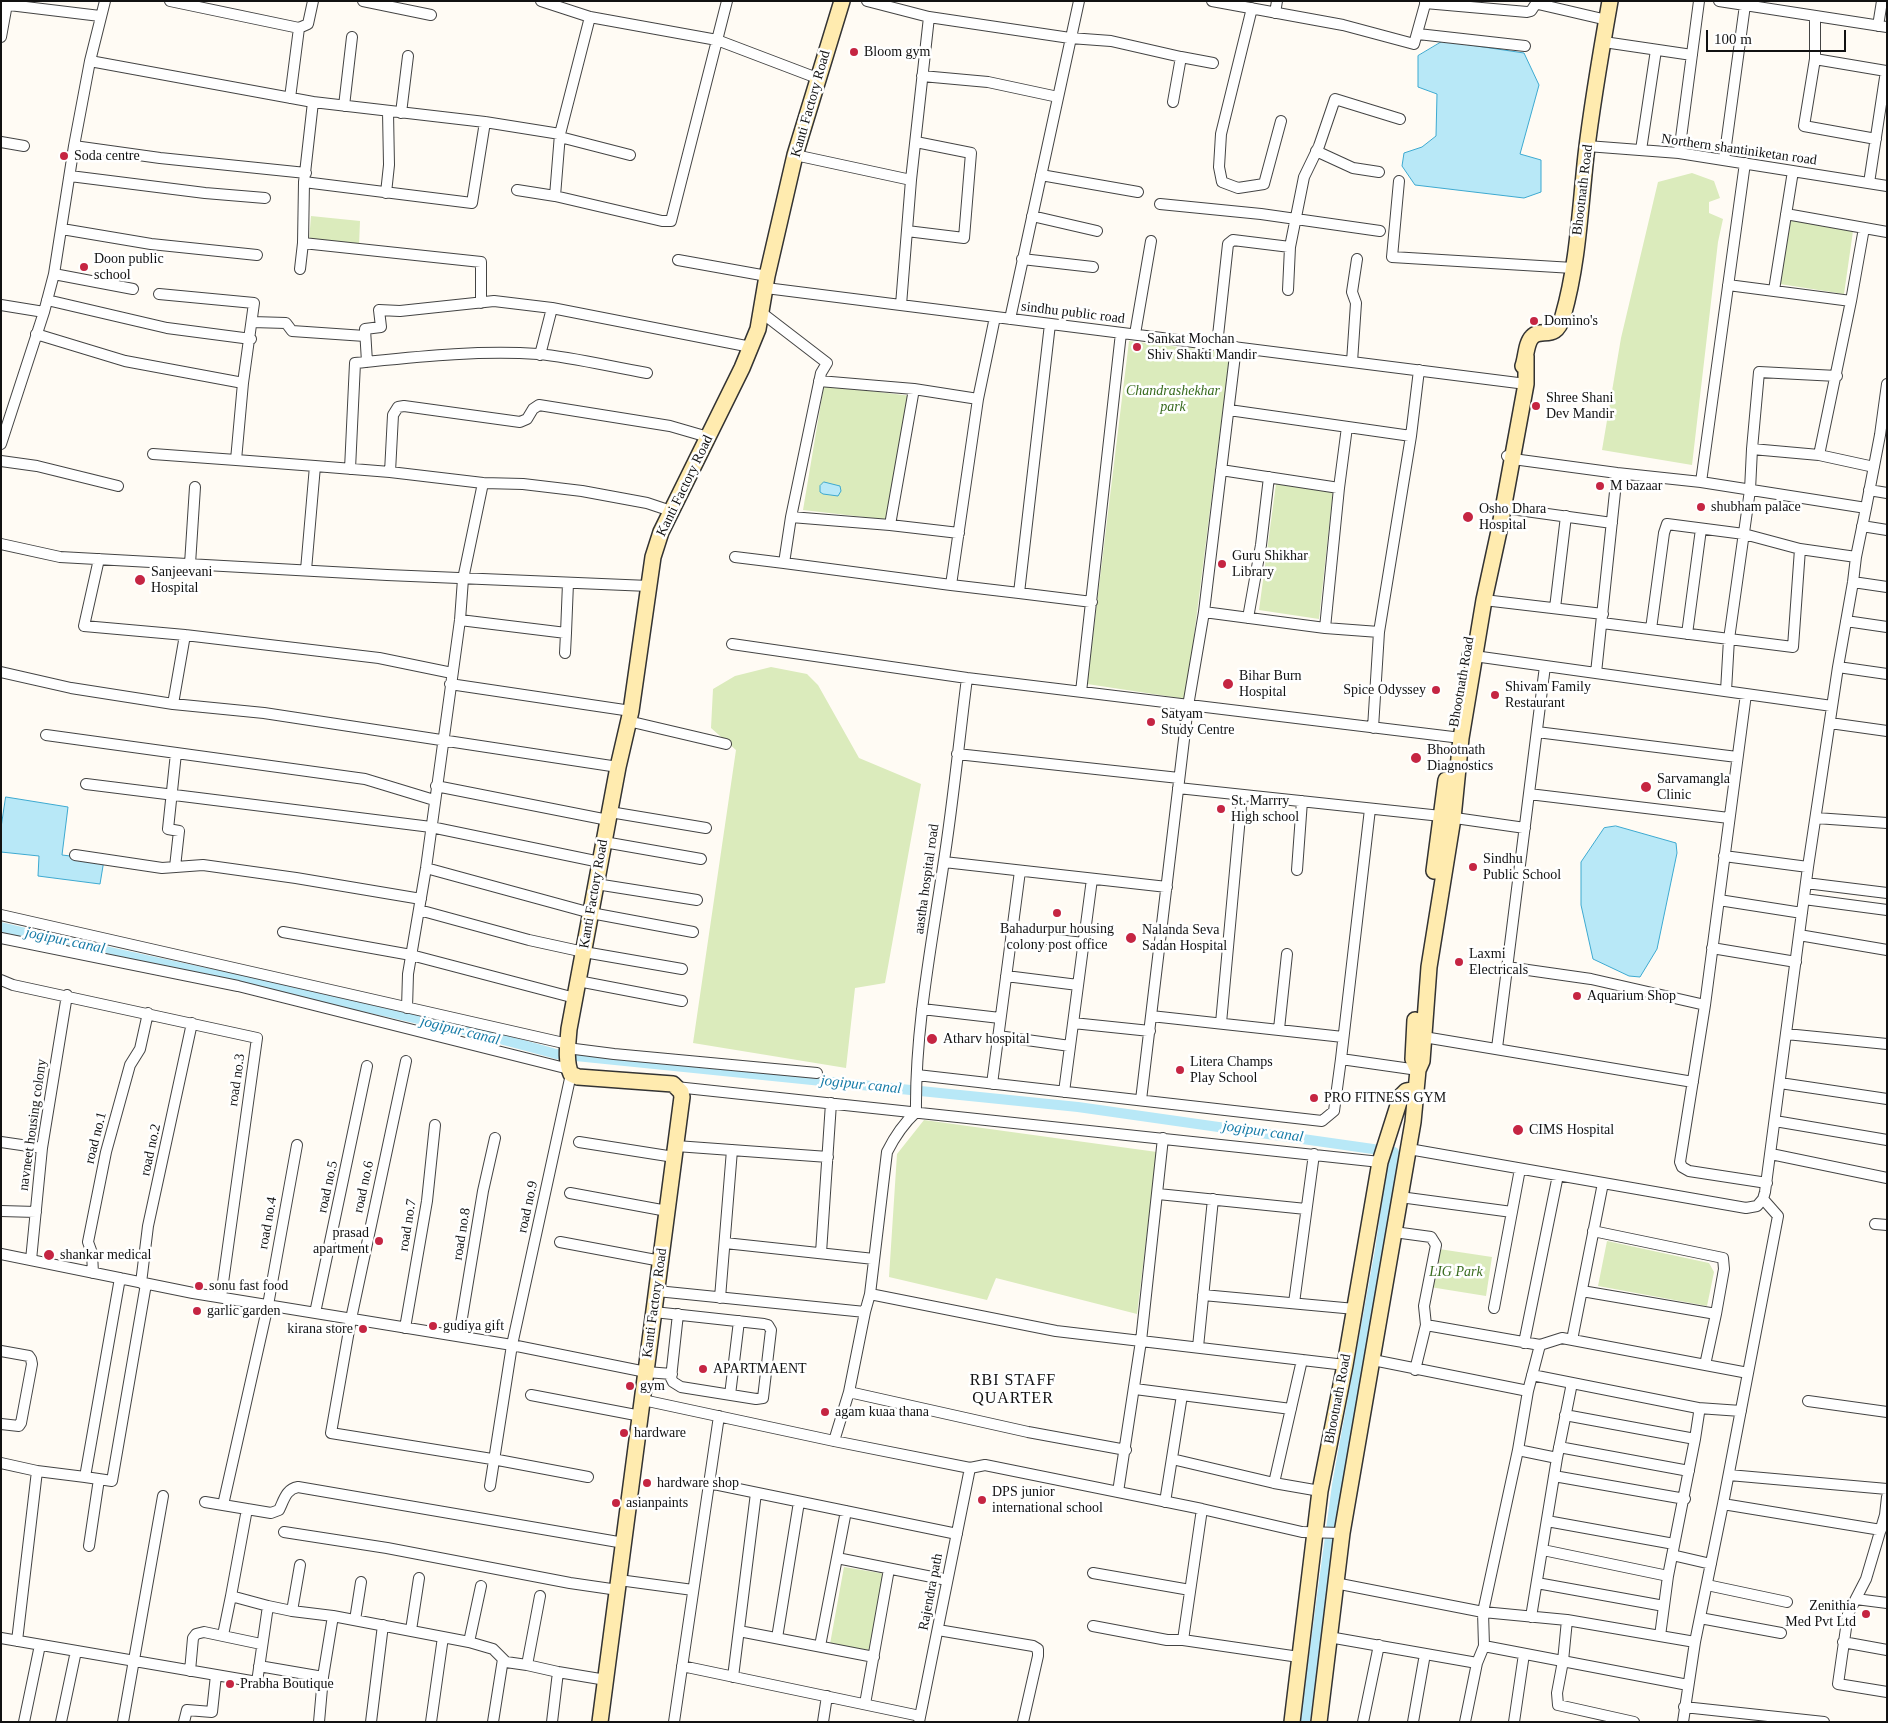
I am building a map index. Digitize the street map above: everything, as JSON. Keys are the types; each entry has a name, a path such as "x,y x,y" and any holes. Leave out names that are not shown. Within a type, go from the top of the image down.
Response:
{"street":[{"path":"1,444 44,312 54,274 74,146 90,61 105,1"},
{"path":"170,1 299,28 308,24 313,1"},
{"path":"362,1 431,15"},
{"path":"541,1 590,17 716,40 817,78"},
{"path":"517,190 555,196 662,221 671,221 716,40 728,1"},
{"path":"867,1 929,17 1070,38 1111,41 1213,63"},
{"path":"1010,319 1078,1"},
{"path":"1212,1 1343,25 1414,44 1425,2 1527,12 1531,11 1538,4 1607,20"},
{"path":"1275,13 1277,1"},
{"name":"Bhootnath Road","path":"1319,1722 1335,1584 1338,1533 1373,1360 1413,1122 1418,1070 1413,1059 1419,1036 1456,738 1523,383 1529,342 1537,334 1554,332 1558,328 1563,318 1574,268 1587,146 1610,1"},
{"path":"1679,154 1699,1"},
{"path":"1719,1 1745,5 1757,4 1815,16 1883,26 1882,1"},
{"name":"Kanti Factory Road","path":"569,1059 575,998 618,768 630,716 653,557 661,532 751,347 762,313 766,282 795,155 839,2"},
{"path":"1,38 4,4 100,16"},
{"path":"1724,160 1745,5"},
{"path":"1252,8 1221,134 1219,168 1222,182 1238,188 1264,184 1281,121"},
{"path":"1815,16 1815,59 1804,126 1876,138"},
{"path":"555,196 560,135 590,17"},
{"path":"901,305 911,180 929,17"},
{"path":"290,98 299,28"},
{"path":"1418,34 1525,46"},
{"path":"344,106 352,37"},
{"path":"1604,42 1692,55"},
{"path":"1640,150 1656,50"},
{"path":"401,113 408,56"},
{"path":"1172,102 1181,57"},
{"path":"1815,59 1886,71 1869,183"},
{"path":"90,61 313,102 485,122 560,135 630,154"},
{"path":"922,76 988,82 1058,97"},
{"path":"1288,290 1290,248 1304,177 1316,152 1334,99 1400,119"},
{"path":"300,269 303,243 305,177 313,102"},
{"path":"386,193 389,164 388,112"},
{"path":"74,146 305,177 386,193 472,203 485,122"},
{"path":"1,142 24,146"},
{"path":"907,231 964,238 971,154 916,142"},
{"name":"Northern shantiniketan road","path":"1587,146 1679,154 1887,186"},
{"path":"1316,152 1353,168 1379,172"},
{"path":"795,155 911,180"},
{"path":"1700,482 1745,163"},
{"path":"1774,290 1793,171"},
{"path":"1041,175 1138,192"},
{"path":"70,176 206,193 265,198"},
{"path":"1399,180 1392,257 1574,268"},
{"path":"1160,204 1380,230"},
{"path":"1786,214 1887,232"},
{"path":"1032,216 1097,231"},
{"path":"1820,455 1837,376 1864,228"},
{"path":"62,229 151,244 257,255"},
{"path":"1217,345 1230,242 1233,240 1290,248"},
{"path":"1134,334 1151,241"},
{"path":"303,243 480,262 481,303"},
{"path":"1022,259 1094,267"},
{"name":"sindhu public road","path":"678,260 766,282 901,305 1523,383"},
{"path":"1352,362 1356,304 1352,292 1357,260"},
{"path":"54,274 132,289"},
{"path":"1728,284 1851,301"},
{"path":"159,294 254,303 251,338 243,383 236,460"},
{"path":"47,300 167,328 251,338"},
{"path":"368,362 365,329 381,327 379,310 400,311 494,301 552,308 751,347"},
{"path":"1,305 44,312"},
{"path":"540,354 552,308"},
{"path":"762,313 827,363 819,381 791,518 784,563"},
{"path":"951,585 978,399 994,317"},
{"path":"252,322 286,323 292,331 365,336"},
{"path":"1019,593 1050,324"},
{"path":"1081,692 1121,333"},
{"path":"36,334 125,361 243,383"},
{"path":"1142,1100 1188,706 1204,612 1236,347"},
{"path":"350,469 355,363 500,352 540,354 647,373"},
{"path":"1373,728 1379,632 1411,436 1419,370"},
{"path":"1726,691 1729,639 1750,490 1759,372 1837,376"},
{"path":"819,381 914,389 978,399"},
{"path":"1409,1149 1746,1208 1756,1206 1763,1199 1767,1183 1808,867 1832,706 1862,526 1874,467 1883,435 1887,384"},
{"path":"890,525 914,389"},
{"path":"390,472 393,415 398,407 404,406 520,422 527,420 533,408 539,405 670,426 708,438"},
{"path":"1229,410 1411,436"},
{"path":"1325,628 1347,427"},
{"path":"1752,449 1820,455 1874,467"},
{"path":"153,454 390,472 483,483 523,484 582,491 647,503 671,511"},
{"path":"1509,458 1617,474 1700,482 1866,508"},
{"name":"Bhootnath Road","path":"1470,656 1504,508 1509,458"},
{"path":"1,461 37,466 118,486"},
{"path":"306,570 315,466"},
{"path":"1221,470 1339,488"},
{"path":"1596,673 1617,474"},
{"path":"1248,618 1261,545 1269,477"},
{"path":"407,1008 408,974 426,868 460,620 463,578 483,483"},
{"path":"190,564 195,487"},
{"path":"1869,490 1887,493"},
{"path":"1504,508 1612,523"},
{"path":"1555,608 1566,516"},
{"path":"791,518 890,525 959,533"},
{"path":"1650,629 1664,533 1667,524 1744,534 1800,549 1856,558"},
{"path":"1862,526 1887,530"},
{"path":"1686,634 1701,529"},
{"path":"1,544 60,557 568,584 649,586"},
{"path":"1484,600 1555,608 1650,629 1793,648 1800,549"},
{"path":"735,557 1092,602"},
{"path":"99,559 84,626 380,658 451,678 630,716 726,744"},
{"path":"1854,582 1887,588"},
{"path":"565,653 568,584"},
{"path":"1204,612 1325,628 1379,632"},
{"path":"460,620 566,633"},
{"path":"1846,621 1887,627"},
{"path":"173,704 185,636"},
{"path":"732,644 967,678 1456,738"},
{"path":"1470,656 1832,706"},
{"path":"1497,1048 1545,666"},
{"path":"1838,667 1887,674"},
{"path":"1,672 71,688 173,704 264,713 618,768"},
{"name":"aastha hospital road","path":"916,1108 916,1080 922,1010 944,862 967,678"},
{"path":"1746,694 1705,1005 1680,1162 1682,1167 1689,1171 1767,1183"},
{"path":"1830,723 1887,731"},
{"path":"1537,732 1737,757"},
{"path":"46,735 365,779 434,800"},
{"path":"175,867 179,831 168,829 176,753"},
{"path":"957,754 1179,783 1242,795 1370,808 1525,828"},
{"path":"86,784 431,827 600,862"},
{"path":"436,786 609,816 706,828"},
{"path":"1529,794 1729,818"},
{"path":"1220,1024 1242,795"},
{"path":"1297,870 1302,801"},
{"path":"916,1080 992,1084 1322,1121 1334,1111 1342,1059 1370,808"},
{"path":"1816,818 1887,823"},
{"path":"604,842 701,859"},
{"path":"75,855 162,868 190,864 203,865 421,899"},
{"path":"1724,856 1808,867"},
{"path":"944,862 1167,887"},
{"path":"426,868 591,913 693,932"},
{"path":"992,1084 1020,871"},
{"path":"1064,1092 1092,879"},
{"path":"1806,883 1887,893"},
{"path":"596,884 698,900"},
{"path":"1804,899 1887,910"},
{"path":"1719,900 1802,913"},
{"path":"419,910 529,940 584,952 682,969"},
{"path":"1,914 407,1008 569,1059 578,1076 831,1103 916,1108 1314,1154 1381,1158"},
{"path":"283,932 411,956 575,998"},
{"path":"1011,935 1084,944"},
{"path":"1800,935 1887,950"},
{"path":"1,938 238,986 569,1059 614,1054 817,1073"},
{"path":"1712,948 1796,962"},
{"path":"1279,1029 1287,954"},
{"path":"1507,967 1591,979 1705,1005"},
{"path":"1006,976 1078,985"},
{"name":"road no.3","path":"1,980 257,1038 221,1297"},
{"path":"578,981 682,1001"},
{"name":"navneet housing colony","path":"31,1260 42,1148 67,995"},
{"path":"922,1010 1000,1018"},
{"name":"road no.1","path":"93,1273 92,1253 88,1242 106,1152 130,1065 140,1049 148,1013"},
{"path":"1152,1016 1344,1037"},
{"name":"road no.2","path":"99,1479 112,1481 144,1283 148,1226 192,1023"},
{"path":"1073,1023 1150,1031"},
{"path":"1786,1034 1887,1044"},
{"path":"998,1036 1070,1046"},
{"path":"1419,1036 1693,1082"},
{"name":"road no.9","path":"490,1486 512,1345 569,1059"},
{"path":"1342,1059 1418,1070"},
{"name":"road no.6","path":"406,1061 351,1319 331,1433 494,1459"},
{"name":"road no.5","path":"315,1313 367,1066"},
{"path":"1780,1083 1887,1099"},
{"name":"Kanti Factory Road","path":"600,1722 682,1097 676,1087"},
{"name":"Bhootnath Road","path":"1292,1722 1299,1657 1318,1532 1320,1490 1345,1365 1381,1158 1401,1096 1406,1092 1416,1089"},
{"path":"821,1253 831,1103"},
{"path":"834,1441 849,1392 870,1294 887,1152 894,1136 916,1108"},
{"path":"1775,1121 1887,1140"},
{"name":"road no.7","path":"405,1328 427,1201 435,1125"},
{"name":"road no.8","path":"459,1336 482,1191 494,1138"},
{"path":"1118,1492 1142,1341 1163,1138"},
{"path":"1,1142 42,1148"},
{"path":"579,1142 675,1152 732,1150 828,1158"},
{"name":"road no.4","path":"223,1505 268,1305 296,1145"},
{"path":"720,1298 732,1150"},
{"path":"1294,1302 1314,1154"},
{"path":"1770,1154 1887,1178"},
{"path":"1494,1308 1520,1168"},
{"path":"1524,1342 1558,1175"},
{"path":"1572,1340 1603,1183"},
{"path":"570,1193 667,1211"},
{"path":"1158,1194 1306,1210"},
{"path":"1400,1197 1512,1212"},
{"path":"1682,1722 1695,1642 1778,1216 1763,1199"},
{"path":"1198,1347 1213,1200"},
{"path":"1,1211 36,1212"},
{"path":"1875,1224 1887,1225"},
{"path":"1593,1231 1722,1258 1724,1269 1705,1365"},
{"path":"1394,1232 1430,1237 1436,1245 1424,1306 1426,1325 1415,1370"},
{"path":"560,1242 661,1261"},
{"path":"725,1243 874,1259"},
{"path":"1,1254 221,1297 512,1345 646,1372 672,1374"},
{"path":"85,1477 120,1278"},
{"path":"657,1291 865,1312"},
{"path":"1582,1291 1716,1314"},
{"path":"870,1294 1056,1330 1345,1365"},
{"path":"1203,1295 1355,1309"},
{"path":"654,1312 678,1314 768,1325 771,1330 763,1398 681,1387 673,1382 672,1374 678,1314"},
{"path":"730,1395 739,1321"},
{"path":"1426,1325 1540,1345 1562,1338 1748,1373"},
{"path":"1465,1722 1477,1663 1484,1646 1483,1612 1518,1450 1528,1391 1540,1345"},
{"path":"1,1351 29,1356 32,1364 21,1423 19,1426 1,1424"},
{"path":"1274,1483 1302,1360"},
{"path":"1373,1360 1415,1370 1528,1391"},
{"path":"1532,1375 1698,1408 1741,1411"},
{"path":"1531,1617 1557,1458 1572,1383"},
{"path":"1135,1389 1291,1410"},
{"path":"849,1392 1028,1432 1126,1450"},
{"path":"530,1395 641,1416"},
{"path":"1165,1502 1182,1395"},
{"path":"643,1400 970,1468 985,1465 1202,1509 1302,1532 1338,1533"},
{"path":"1808,1401 1887,1412"},
{"path":"1660,1636 1668,1576 1685,1499 1699,1413 1698,1408"},
{"path":"1565,1415 1695,1438"},
{"path":"677,1721 682,1666 719,1416"},
{"path":"1559,1447 1689,1471"},
{"path":"1518,1450 1557,1458"},
{"path":"494,1459 588,1477"},
{"path":"1172,1459 1274,1483 1320,1490"},
{"path":"1,1463 37,1471 99,1479 89,1546"},
{"name":"Rajendra path","path":"920,1719 970,1468"},
{"path":"17,1641 37,1471"},
{"path":"1729,1475 1887,1489"},
{"path":"1554,1476 1685,1499"},
{"path":"709,1483 957,1534"},
{"path":"205,1502 271,1513 279,1510 287,1492 292,1488 298,1487 624,1543"},
{"path":"733,1676 756,1493"},
{"path":"123,1722 163,1496"},
{"path":"1887,1498 1883,1532 1866,1579 1848,1614 1838,1684 1887,1692"},
{"path":"777,1638 799,1502"},
{"path":"1723,1504 1883,1532"},
{"path":"223,1635 247,1509"},
{"path":"1183,1640 1202,1509"},
{"path":"820,1646 846,1511"},
{"path":"1547,1521 1674,1544"},
{"path":"284,1532 387,1548 570,1583 693,1590"},
{"path":"1543,1550 1668,1576"},
{"path":"1672,1555 1711,1564"},
{"path":"837,1558 947,1580"},
{"path":"292,1611 300,1565"},
{"path":"865,1704 889,1569"},
{"path":"1092,1574 1190,1590"},
{"path":"411,1630 419,1578"},
{"path":"356,1620 361,1582"},
{"path":"1537,1583 1664,1606"},
{"path":"1335,1584 1483,1612 1567,1620 1695,1642"},
{"path":"1707,1585 1787,1602"},
{"path":"469,1642 481,1586"},
{"path":"231,1596 292,1611 356,1620 469,1642 493,1649 506,1662 527,1664 558,1672 606,1680"},
{"path":"527,1664 540,1596"},
{"path":"1856,1598 1887,1603"},
{"path":"1,1638 257,1682 268,1606"},
{"path":"319,1722 323,1677 333,1616"},
{"path":"1700,1618 1780,1633"},
{"path":"1567,1620 1563,1661 1557,1693 1558,1705 1634,1722"},
{"path":"371,1722 383,1625"},
{"path":"1092,1626 1167,1640 1183,1640 1299,1657"},
{"path":"938,1630 1032,1646 1038,1649 1023,1722"},
{"path":"738,1631 874,1657"},
{"path":"190,1671 193,1638 196,1634 204,1632 261,1644"},
{"path":"1329,1636 1477,1663"},
{"path":"431,1722 443,1637"},
{"path":"1843,1642 1887,1650"},
{"path":"24,1722 40,1645"},
{"path":"1363,1722 1379,1645"},
{"path":"1484,1646 1688,1685"},
{"path":"61,1722 76,1651"},
{"path":"1413,1722 1425,1654"},
{"path":"1514,1722 1524,1654"},
{"path":"493,1722 503,1659"},
{"path":"259,1666 323,1677"},
{"path":"682,1666 865,1704 920,1719"},
{"path":"552,1722 558,1672"},
{"path":"184,1722 187,1710 212,1712 216,1675"},
{"path":"823,1722 827,1696"},
{"path":"1684,1708 1824,1722"}],"green space":[{"path":"1692,173 1714,181 1720,198 1709,202 1709,213 1723,219 1718,242 1692,465 1602,450 1621,338 1658,182"},
{"path":"311,216 360,221 359,246 309,241"},
{"path":"1791,219 1853,231 1844,294 1780,284"},
{"name":"Chandrashekhar park","path":"1129,341 1230,353 1186,699 1087,684"},
{"path":"824,385 911,396 890,520 803,510"},
{"path":"1276,484 1333,491 1319,619 1259,610"},
{"path":"771,667 807,674 818,685 859,758 921,784 885,983 855,988 846,1068 693,1043 736,750 711,728 713,689 735,676"},
{"path":"924,1120 1157,1152 1137,1314 996,1278 987,1300 889,1277 897,1154"},
{"path":"1607,1241 1709,1263 1714,1272 1707,1306 1598,1286"},
{"name":"LIG Park","path":"1439,1249 1492,1257 1486,1296 1430,1287"},
{"path":"844,1567 886,1574 873,1651 830,1644"}],"water":[{"path":"1443,41 1524,53 1539,85 1520,154 1541,160 1541,192 1524,198 1415,185 1402,166 1404,153 1422,147 1436,136 1437,94 1418,87 1418,56"},
{"path":"824,482 840,486 841,491 838,496 820,492 820,486"},
{"path":"6,797 68,807 62,855 104,860 100,884 38,876 39,856 1,852 1,828"},
{"path":"1616,826 1676,843 1677,853 1657,949 1640,977 1629,976 1593,959 1581,905 1581,862 1604,828"}],"waterway":[{"name":"jogipur canal","path":"1,927 140,959 349,1003 556,1054 1078,1107 1394,1152 1380,1250 1337,1485 1305,1722"}],"place":[{"name":"Bloom gym","path":"854,52"},
{"name":"Soda centre","path":"64,156"},
{"name":"Doon public school","path":"84,267"},
{"name":"Domino's","path":"1534,321"},
{"name":"Sankat Mochan Shiv Shakti Mandir","path":"1137,347"},
{"name":"Shree Shani Dev Mandir","path":"1536,406"},
{"name":"M bazaar","path":"1600,486"},
{"name":"shubham palace","path":"1701,507"},
{"name":"Osho Dhara Hospital","path":"1468,517"},
{"name":"Guru Shikhar Library","path":"1222,564"},
{"name":"Sanjeevani Hospital","path":"140,580"},
{"name":"Bihar Burn Hospital","path":"1228,684"},
{"name":"Spice Odyssey","path":"1436,690"},
{"name":"Shivam Family Restaurant","path":"1495,695"},
{"name":"Satyam Study Centre","path":"1151,722"},
{"name":"Bhootnath Diagnostics","path":"1416,758"},
{"name":"Sarvamangla Clinic","path":"1646,787"},
{"name":"St. Marrry High school","path":"1221,809"},
{"name":"Sindhu Public School","path":"1473,867"},
{"name":"Bahadurpur housing colony post office","path":"1057,913"},
{"name":"Nalanda Seva Sadan Hospital","path":"1131,938"},
{"name":"Laxmi Electricals","path":"1459,962"},
{"name":"Aquarium Shop","path":"1577,996"},
{"name":"Atharv hospital","path":"932,1039"},
{"name":"Litera Champs Play School","path":"1180,1070"},
{"name":"PRO FITNESS GYM","path":"1314,1098"},
{"name":"CIMS Hospital","path":"1518,1130"},
{"name":"prasad apartment","path":"379,1241"},
{"name":"shankar medical","path":"49,1255"},
{"name":"sonu fast food","path":"199,1286"},
{"name":"garlic garden","path":"197,1311"},
{"name":"gudiya gift","path":"433,1326"},
{"name":"kirana store","path":"363,1329"},
{"name":"APARTMAENT","path":"703,1369"},
{"name":"gym","path":"630,1386"},
{"name":"agam kuaa thana","path":"825,1412"},
{"name":"hardware","path":"624,1433"},
{"name":"hardware shop","path":"647,1483"},
{"name":"DPS junior international school","path":"982,1500"},
{"name":"asianpaints","path":"616,1503"},
{"name":"Zenithia Med Pvt Ltd","path":"1866,1614"},
{"name":"Prabha Boutique","path":"230,1684"}],"district":[{"name":"RBI STAFF QUARTER","path":"1013,1390"}]}
